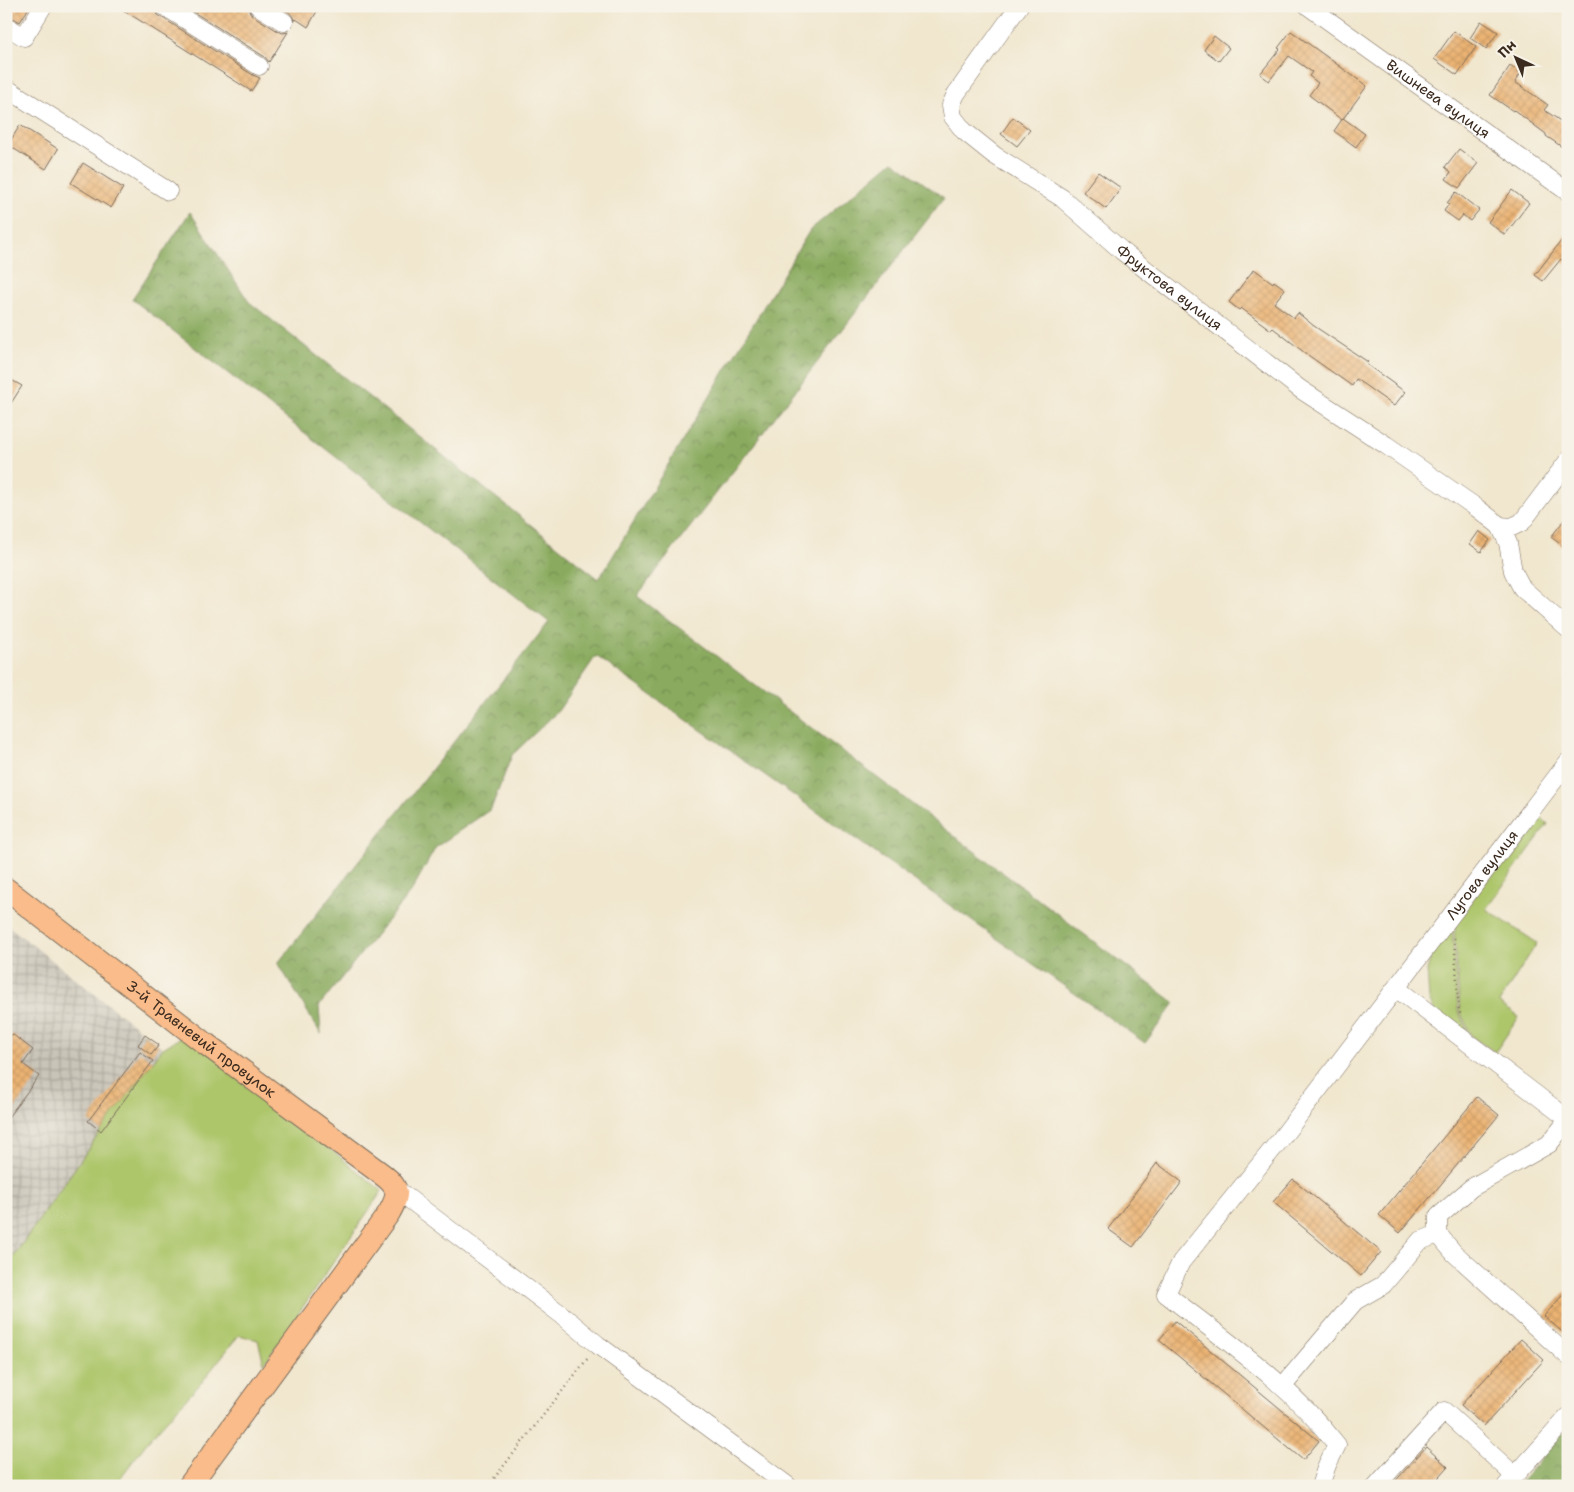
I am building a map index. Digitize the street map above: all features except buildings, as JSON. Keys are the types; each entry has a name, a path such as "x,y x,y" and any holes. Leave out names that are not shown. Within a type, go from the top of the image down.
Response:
{"main road":[{"name":"3-й Травневий провулок","path":"6,890 206,1044 391,1180 396,1189"},
{"path":"189,1486 389,1213 397,1199 396,1189"}],"street":[{"path":"6,26 24,36 43,6"},
{"path":"164,6 259,66"},
{"path":"258,6 284,22"},
{"name":"Фруктова вулиця","path":"1019,6 956,94 951,105 953,116 964,131 994,155 1062,198 1122,251 1300,389 1386,445 1500,526"},
{"name":"Вишнева вулиця","path":"1308,6 1568,192"},
{"path":"6,88 168,191"},
{"path":"1568,461 1522,522 1512,527 1500,526 1508,543 1513,571 1522,588 1568,629"},
{"name":"Лугова вулиця","path":"1283,1386 1166,1294 1181,1262 1280,1140 1568,762"},
{"path":"1396,988 1568,1119 1549,1144 1471,1188 1438,1217 1438,1234 1454,1253 1568,1356"},
{"path":"396,1189 562,1315 598,1345 788,1486"},
{"path":"1324,1486 1321,1483 1337,1444 1283,1386 1355,1301 1383,1285 1420,1241 1438,1234"},
{"path":"1376,1486 1444,1411 1511,1481 1568,1417"}],"path":[{"path":"1452,914 1459,1011 1463,1020"},
{"path":"488,1486 598,1345"}],"shaded area":[{"path":"6,924 163,1048 101,1131 6,1267"}],"green space":[{"path":"893,161 944,198 637,596 1175,1003 1145,1043 596,656 558,711 512,755 491,809 436,847 412,890 319,1006 321,1034 278,963 549,622 132,299 190,212 249,302 599,579 810,230"},
{"path":"1539,816 1548,824 1486,909 1537,943 1499,1003 1519,1017 1495,1052 1472,1037 1460,1011 1454,927 1466,907"},
{"path":"1452,928 1458,1010 1470,1038 1441,1027 1429,999 1427,970 1432,953"},
{"path":"188,1033 382,1191 264,1364 258,1340 239,1335 201,1383 152,1436 114,1486 6,1486 6,1267 101,1131 163,1048"},
{"path":"1568,1427 1568,1486 1517,1486"}]}
